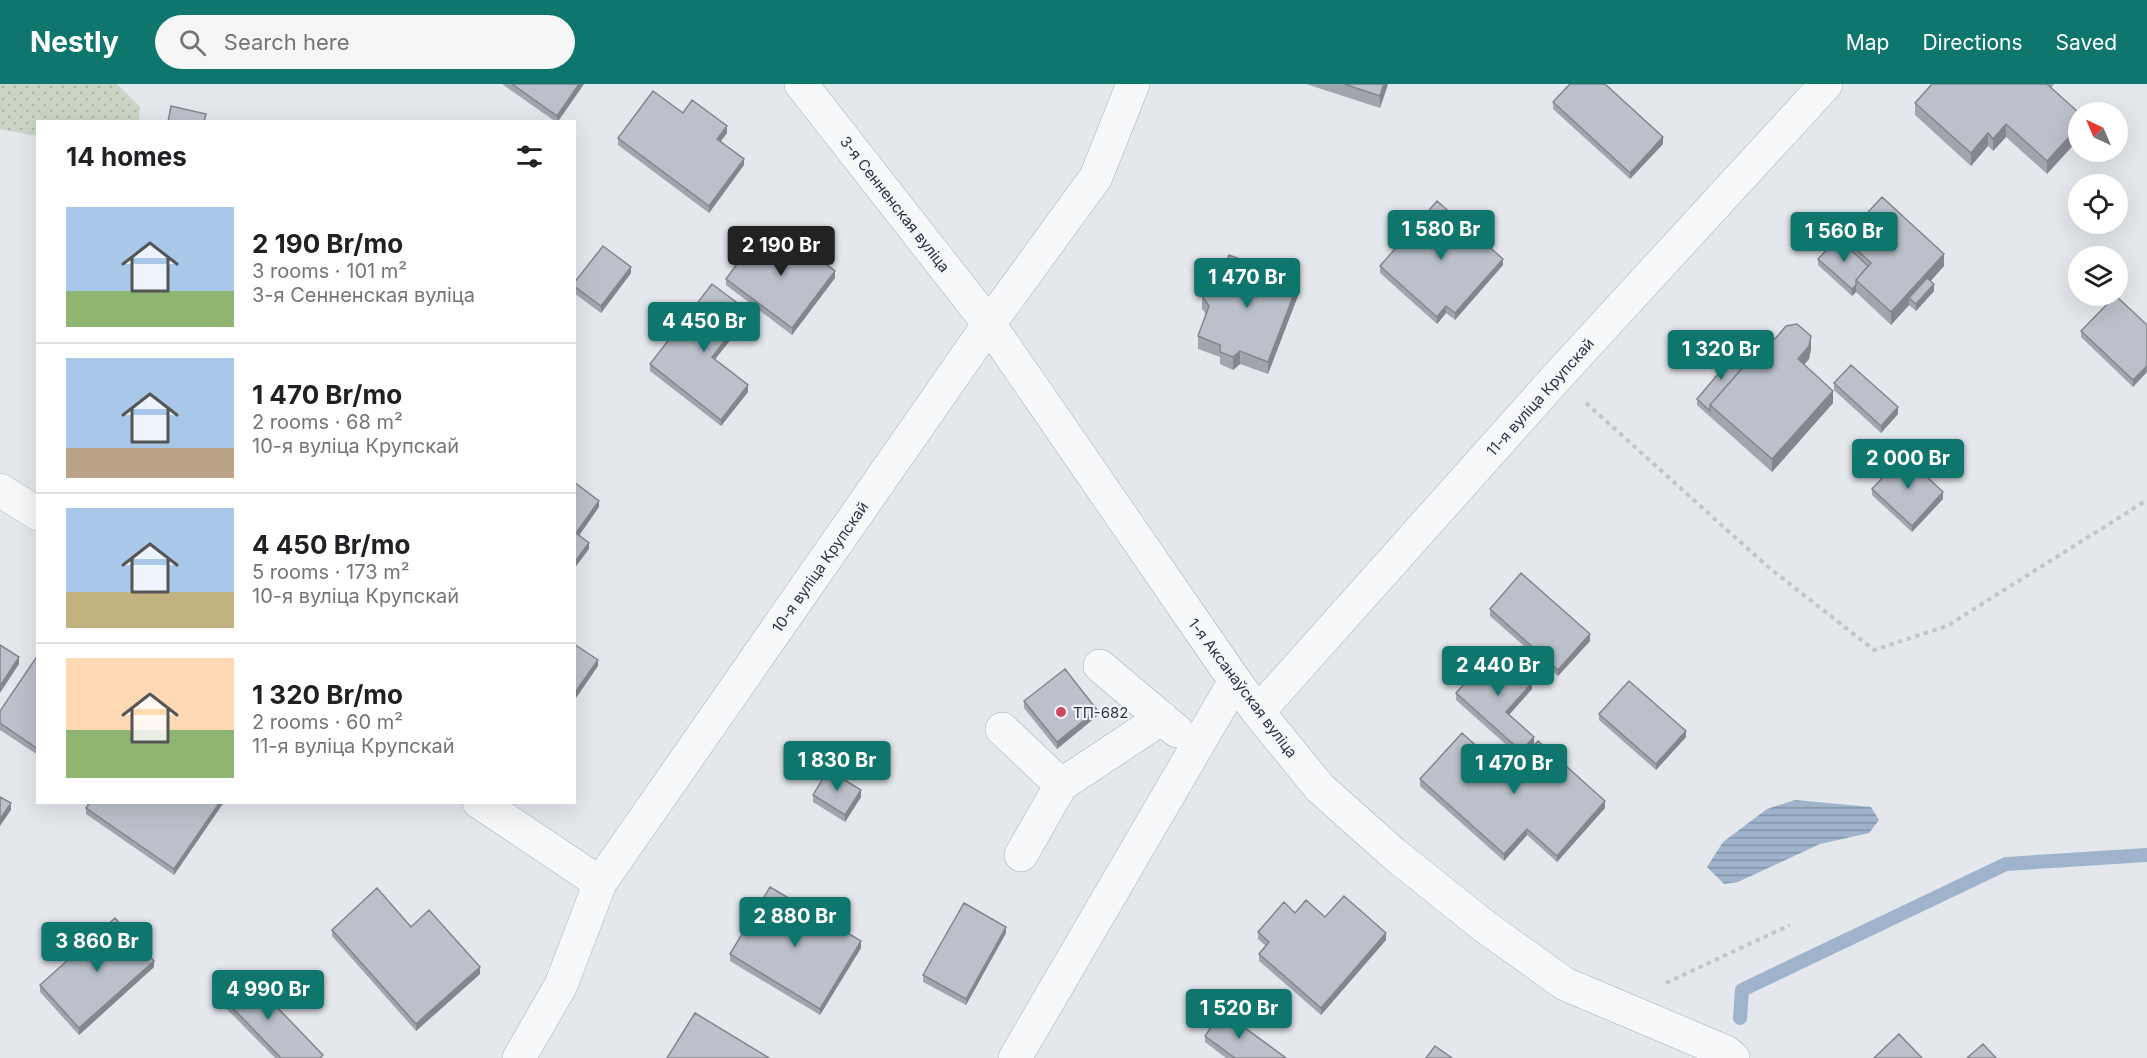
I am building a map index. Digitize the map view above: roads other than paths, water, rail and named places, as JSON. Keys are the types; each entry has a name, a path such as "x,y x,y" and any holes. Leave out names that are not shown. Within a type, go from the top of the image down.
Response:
{"street":[{"name":"3-я Сенненская вуліца","path":"801,84 989,324"},
{"name":"10-я вуліца Крупскай","path":"519,1058 561,985 600,883 989,324 1096,177 1133,84"},
{"name":"11-я вуліца Крупскай","path":"1258,712 1557,377 1826,84"},
{"name":"1-я Аксанаўская вуліца","path":"989,324 1235,681 1320,788 1394,854 1484,926 1565,984 1726,1052 1733,1058"},
{"path":"0,490 36,513"},
{"path":"1100,666 1197,748"},
{"path":"1016,1058 1235,681"},
{"path":"1022,855 1061,785 1162,718"},
{"path":"1002,729 1061,785"},
{"path":"482,804 600,883"}],"water":[{"path":"1795,800 1871,807 1879,820 1869,833 1820,844 1738,882 1724,884 1707,867 1723,842 1767,809"}],"waterway":[{"path":"1740,1018 1742,990 2006,864 2147,855"}],"place":[{"name":"ТП-682","path":"1061,712"}]}
